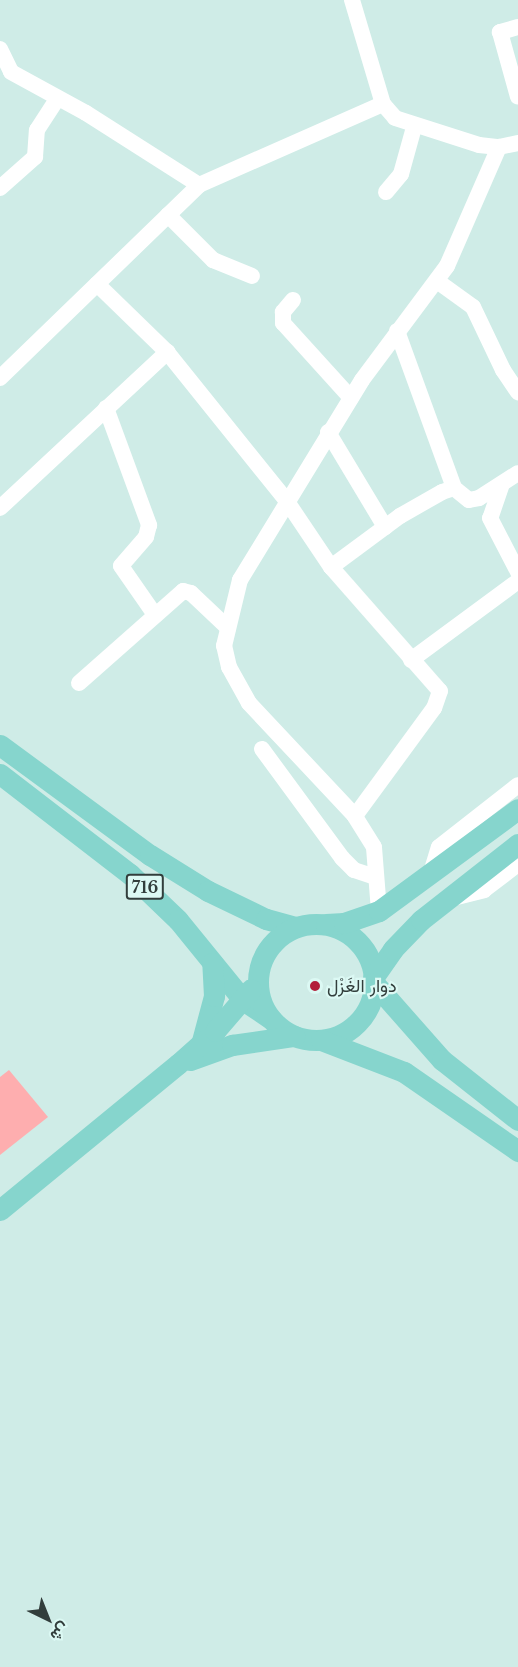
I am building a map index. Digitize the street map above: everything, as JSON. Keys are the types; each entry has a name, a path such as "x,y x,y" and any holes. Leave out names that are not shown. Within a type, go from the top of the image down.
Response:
{"main road":[{"name":"716","path":"0,745 150,855 208,891 266,919 296,927 324,924 350,934 368,955 374,980 442,1060 518,1120"},
{"name":"716","path":"0,774 130,874 178,920 243,1000 294,1036 321,1040 404,1072 518,1151"},
{"path":"324,924 344,923 379,911 429,877 518,809"},
{"path":"321,1040 335,1036 358,1021 369,1003 374,980 406,934 518,844"},
{"name":"716","path":"271,1019 263,1008 257,980 264,953 273,942 296,927"},
{"path":"200,1045 213,1004 212,962"},
{"path":"0,1210 200,1045 243,1000 257,980"},
{"path":"178,1064 232,1045 294,1036"}],"street":[{"path":"352,0 383,104 395,118 414,127 499,147 518,143"},
{"path":"518,27 500,32 518,97"},
{"path":"0,50 11,72 58,98 199,185"},
{"path":"0,188 35,157 37,130 58,98"},
{"path":"0,378 199,185 383,104"},
{"path":"387,192 400,174 414,127"},
{"path":"379,911 374,847 355,816 238,688 224,646 240,580 328,432 398,331 437,281 499,147"},
{"path":"168,215 213,260 252,276"},
{"path":"437,281 473,307 503,370 518,392"},
{"path":"97,284 167,352 286,500 331,567 440,691 439,699 355,816"},
{"path":"293,300 281,316 283,323 351,398"},
{"path":"398,331 454,488 469,500 479,498 518,473"},
{"path":"0,508 167,352"},
{"path":"106,408 149,525 146,537 121,566 155,615"},
{"path":"328,432 386,526"},
{"path":"502,483 490,518 518,572"},
{"path":"331,567 386,526 428,499 454,488"},
{"path":"411,660 518,581"},
{"path":"79,683 155,615 187,591 228,628"},
{"path":"262,749 342,858 354,870 375,877"},
{"path":"429,877 439,847 518,785"},
{"path":"446,900 484,890 518,864"}],"building":[{"path":"9,1070 48,1117 0,1155 0,1077"}],"place":[{"name":"دوار الغَزْل","path":"315,986"}]}
